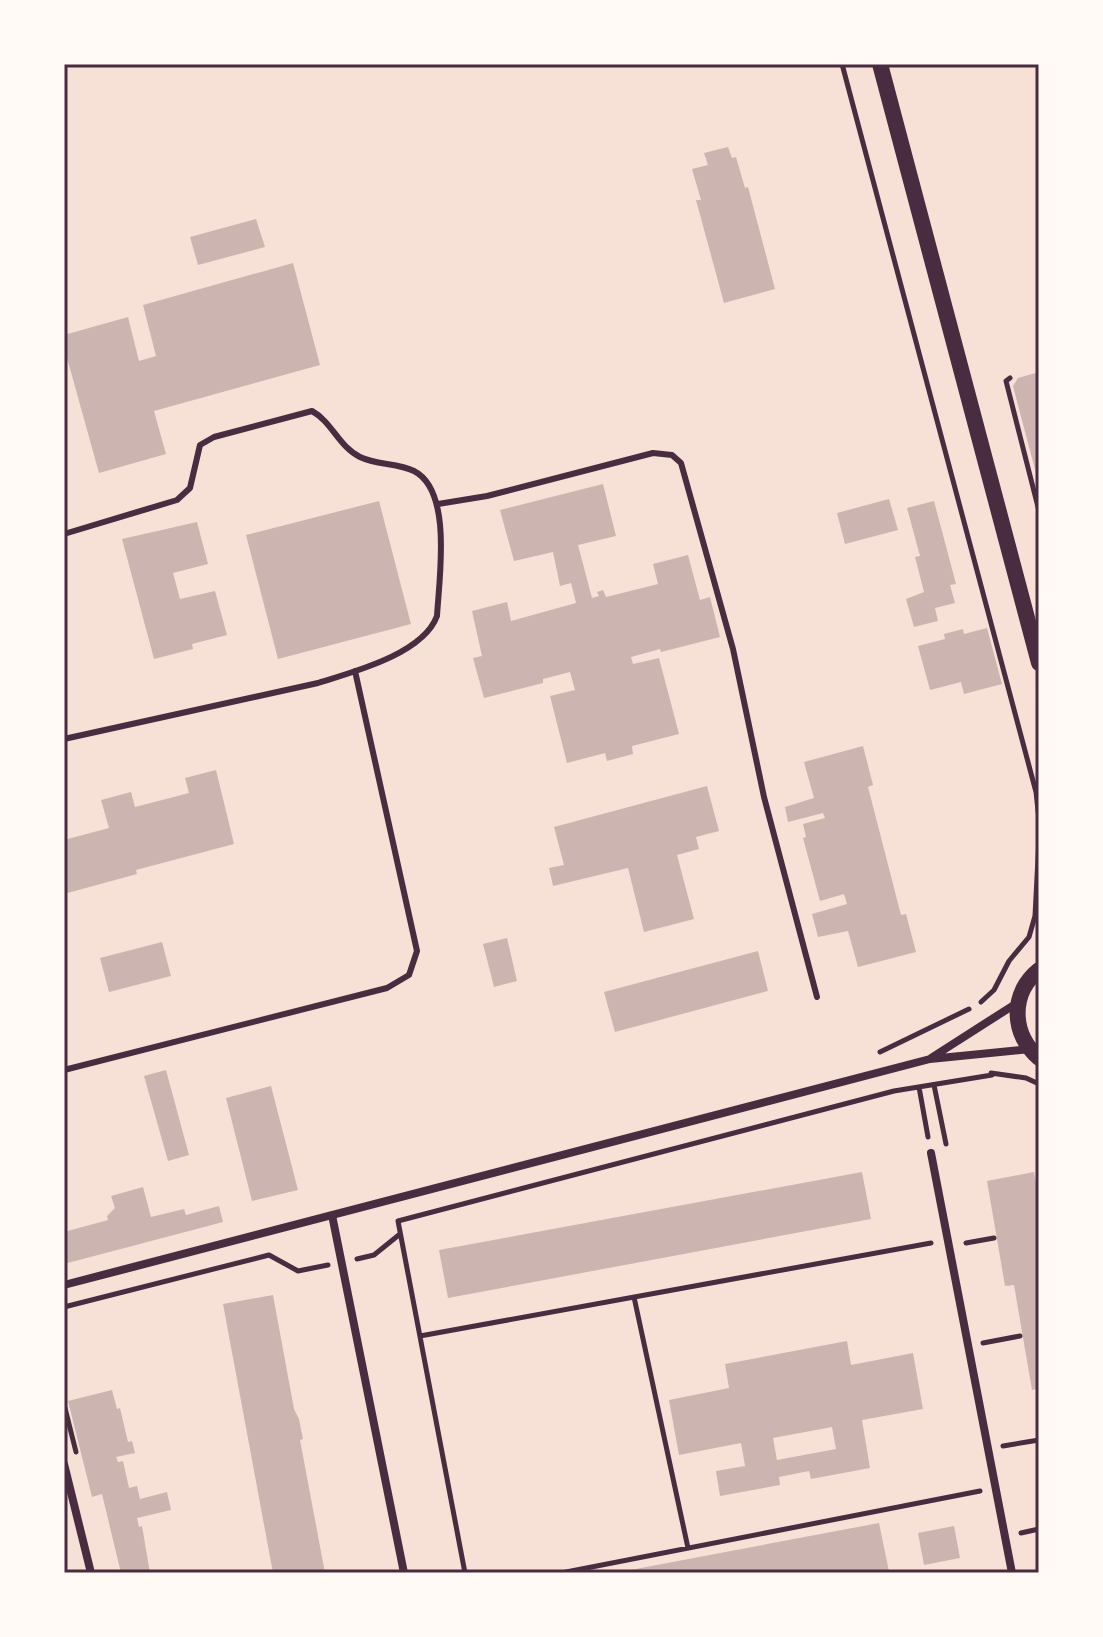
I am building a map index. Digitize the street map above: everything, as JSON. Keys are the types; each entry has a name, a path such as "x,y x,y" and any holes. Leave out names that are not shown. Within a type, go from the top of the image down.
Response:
{"main road":[{"path":"880,64 1039,663"},
{"path":"1034,1053 1019,1027 1018,1002 1027,982 1039,970"}],"street":[{"path":"930,1059 1018,1002"},
{"path":"64,1285 930,1059 1034,1053"},
{"path":"931,1153 1012,1573"},
{"path":"332,1215 404,1573"},
{"path":"64,1464 91,1573"}],"lane":[{"path":"64,534 177,500 190,488 200,445 214,437 312,411 323,418 346,446 360,457 412,470 424,478 438,504 440,539 437,616 434,625 403,651 318,683 64,739"},
{"path":"438,504 487,496 653,453 672,455 681,463 733,649 764,797 817,997"},
{"path":"64,1070 387,988 409,975 417,951 355,671"}],"path":[{"path":"842,64 1036,792 1039,820"},
{"path":"1010,378 1006,381 1039,511"},
{"path":"465,1573 398,1221 894,1091 992,1075"},
{"path":"934,1085 946,1145"},
{"path":"919,1087 931,1153"},
{"path":"64,1307 269,1255 298,1271 342,1262 374,1255 400,1234"},
{"path":"961,1244 994,1238"},
{"path":"420,1336 948,1240"},
{"path":"634,1297 688,1548"},
{"path":"982,1344 1020,1336"},
{"path":"1002,1446 1039,1440"},
{"path":"561,1573 996,1488"},
{"path":"1020,1533 1039,1529"}],"building":[{"path":"728,147 732,158 736,157 745,188 748,187 775,289 724,303 696,200 701,200 692,169 708,165 704,153"},
{"path":"256,219 265,247 198,265 190,237"},
{"path":"293,263 320,365 154,411 166,454 99,473 64,347 64,335 128,317 139,361 156,356 143,305"},
{"path":"1039,372 1038,481 1013,386 1018,378"},
{"path":"603,484 616,536 578,545 592,598 599,596 597,592 603,590 606,597 658,584 653,564 688,555 700,600 710,597 720,637 631,657 633,664 659,658 679,734 632,746 633,754 607,761 605,753 567,763 550,696 575,690 570,672 543,679 543,683 484,698 473,658 482,656 472,611 507,602 511,621 576,603 571,583 560,586 553,552 514,561 500,510"},
{"path":"889,499 898,530 845,544 837,513"},
{"path":"379,501 411,624 278,659 246,535"},
{"path":"934,501 956,584 950,585 955,603 935,608 938,621 914,627 906,599 924,592 915,557 920,556 907,508"},
{"path":"197,522 208,564 173,573 180,599 215,591 227,635 192,644 193,649 154,659 122,539"},
{"path":"987,628 1002,684 964,694 961,682 930,690 918,646 945,639 944,634 963,629 964,634"},
{"path":"863,746 873,785 868,787 901,915 906,914 916,952 858,967 848,931 818,937 812,914 847,904 844,894 820,901 803,838 806,837 803,824 825,818 823,813 788,822 785,807 814,798 804,762"},
{"path":"216,770 234,844 136,870 137,874 64,894 64,840 109,828 101,800 131,792 135,807 189,793 185,778"},
{"path":"707,786 719,831 696,837 699,849 677,855 694,919 644,932 628,868 553,886 549,868 564,865 554,827"},
{"path":"507,938 517,981 494,987 483,944"},
{"path":"162,942 171,976 109,992 100,958"},
{"path":"758,951 768,991 615,1032 604,992"},
{"path":"166,1070 189,1155 168,1161 144,1076"},
{"path":"271,1086 298,1190 252,1201 226,1098"},
{"path":"862,1172 871,1219 448,1298 439,1250"},
{"path":"1034,1172 1039,1201 1039,1389 1032,1390 1014,1285 1005,1286 987,1181"},
{"path":"143,1187 151,1217 184,1209 186,1215 219,1206 223,1222 64,1264 64,1232 108,1220 107,1216 115,1208 111,1196"},
{"path":"273,1295 294,1409 303,1439 300,1440 325,1573 273,1573 223,1304"},
{"path":"847,1341 851,1365 913,1353 923,1409 862,1420 870,1468 811,1479 809,1471 779,1477 780,1485 720,1496 716,1471 745,1466 741,1443 679,1455 669,1400 729,1388 725,1364","holes":["832,1427 836,1449 777,1460 773,1438"]},
{"path":"112,1390 128,1442 132,1441 135,1453 116,1457 118,1462 123,1461 129,1488 137,1486 140,1499 167,1492 171,1510 137,1518 139,1527 142,1526 150,1573 121,1573 102,1494 92,1497 68,1401"},
{"path":"879,1523 889,1571 625,1573 625,1571"},
{"path":"954,1526 960,1558 924,1565 918,1533"}]}
